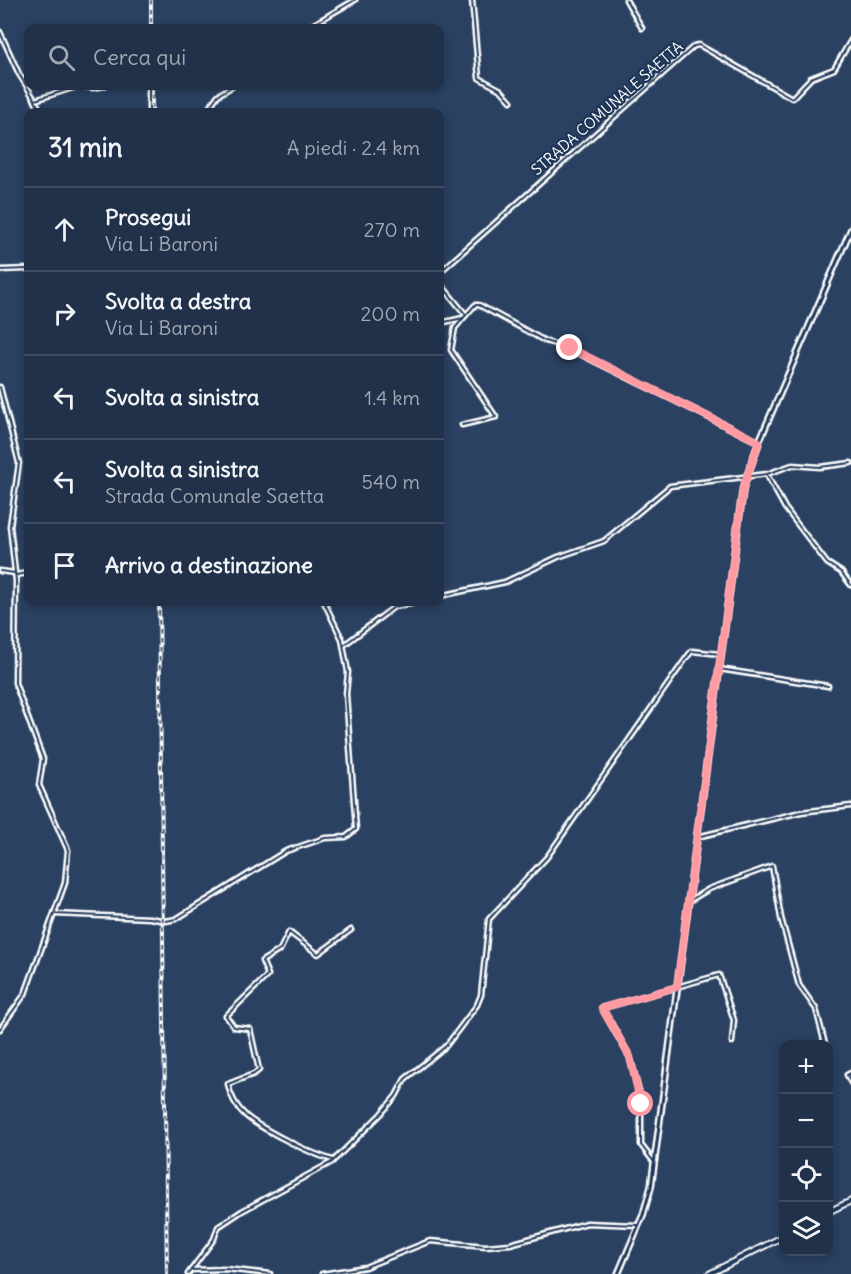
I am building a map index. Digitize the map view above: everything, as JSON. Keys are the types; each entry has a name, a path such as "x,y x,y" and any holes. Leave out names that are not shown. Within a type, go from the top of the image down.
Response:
{"main road":[{"path":"833,1210 851,1201"},
{"path":"710,1274 779,1238"}],"street":[{"path":"314,24 355,0"},
{"path":"472,0 479,78 501,90 511,101"},
{"path":"626,0 642,28"},
{"path":"0,32 24,82"},
{"name":"STRADA COMUNALE SAETTA","path":"444,268 694,46 699,45 792,98 811,78 834,69 851,40"},
{"path":"29,90 39,108"},
{"path":"35,100 66,90"},
{"path":"149,90 149,108"},
{"path":"210,108 218,95 226,90"},
{"path":"618,1274 649,1196 745,476 851,229"},
{"path":"0,270 24,269"},
{"path":"444,288 466,315"},
{"path":"462,425 496,417 451,350 455,328 475,304 545,341 568,348 759,442"},
{"path":"444,322 463,318"},
{"path":"0,387 19,463 10,526 15,574 15,683 43,759 39,785 69,850 65,883 25,994 0,1029"},
{"path":"444,595 505,582 558,557 604,541 670,486 767,474 792,465 820,467 851,463"},
{"path":"767,474 782,502 827,563 841,572 851,585"},
{"path":"0,571 24,573"},
{"path":"54,914 150,918 166,921 176,919 286,851 307,843 345,837 352,833 356,824 351,793 351,747 346,693 348,672 344,645 326,606"},
{"path":"344,645 394,607 399,606"},
{"path":"188,1274 214,1239 218,1227 333,1160 380,1115 396,1096 405,1079 446,1046 477,1005 481,995 489,919 547,856 578,816 675,670 692,651 721,654"},
{"path":"719,669 828,686"},
{"path":"697,837 801,812 851,806"},
{"path":"688,901 702,892 772,866 799,985 816,1009 824,1040"},
{"path":"333,1160 260,1128 244,1115 233,1099 228,1084 259,1070 250,1029 234,1027 226,1016 268,975 262,961 280,950 289,932 318,954 351,930"},
{"path":"654,1162 641,1145 641,1101 630,1057 602,1008 719,975 734,1020 732,1042"},
{"path":"851,1073 847,1075 851,1083"},
{"path":"322,1274 364,1267 430,1241 486,1246 510,1244 587,1223 639,1225"},
{"path":"191,1270 226,1269 270,1274"}],"railway":[{"path":"151,0 151,24"},
{"path":"152,90 152,108"},
{"path":"159,606 167,1274"}],"route":[{"path":"570,348 759,442 745,476 743,488 677,987 602,1008 607,1021 630,1057 641,1104"}]}
